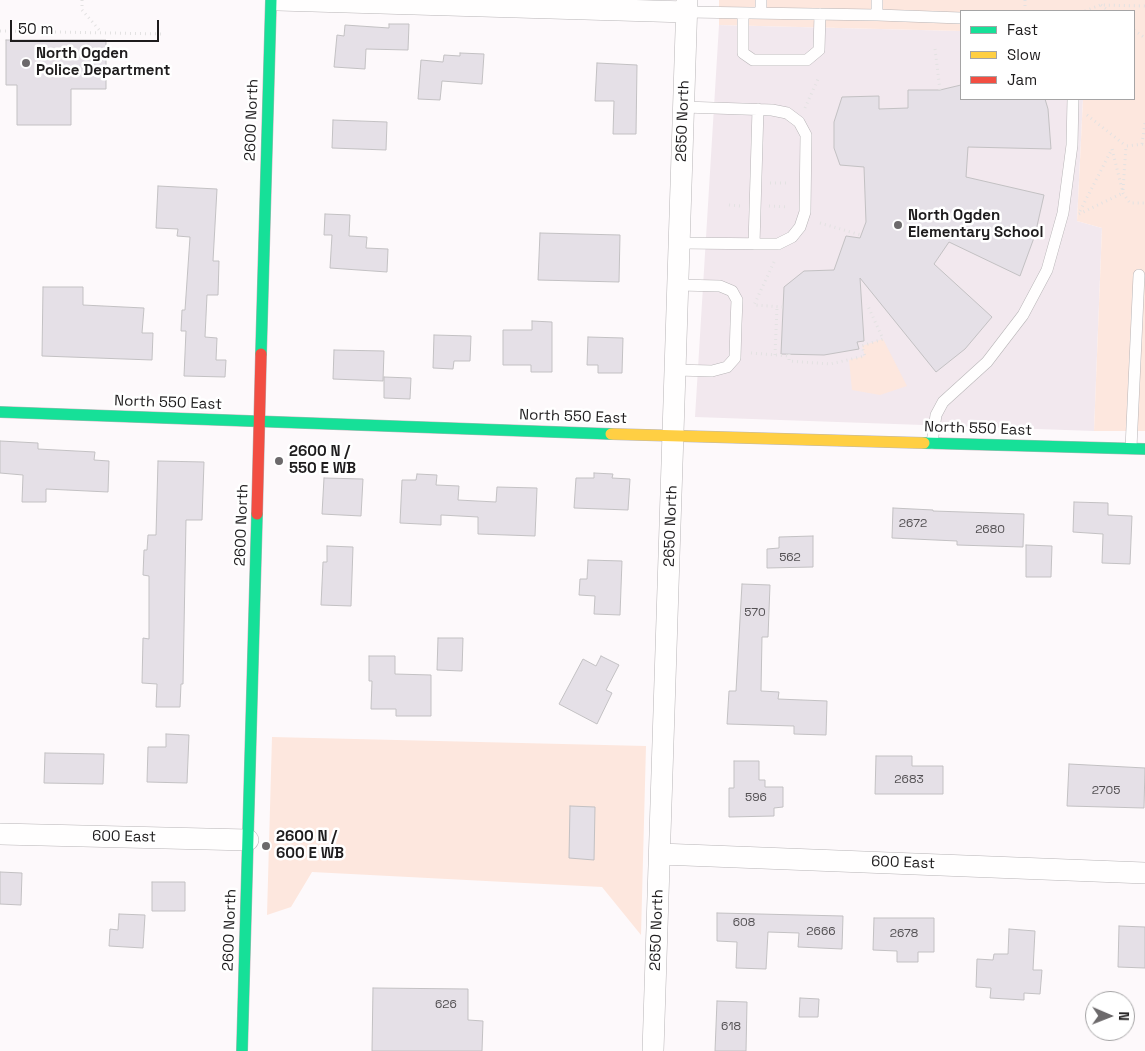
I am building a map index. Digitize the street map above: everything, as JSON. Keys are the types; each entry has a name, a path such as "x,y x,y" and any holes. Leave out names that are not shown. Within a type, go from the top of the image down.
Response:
{"street":[{"name":"2600 North","path":"242,1051 271,0"},
{"path":"278,0 687,6"},
{"name":"2650 North","path":"653,1051 687,6"},
{"name":"North 550 East","path":"0,412 673,436 1145,449"},
{"name":"600 East","path":"0,834 248,840"},
{"name":"600 East","path":"660,854 1145,873"}],"lane":[{"path":"761,0 761,13"},
{"path":"877,0 877,15"},
{"path":"687,6 761,13 960,18"},
{"path":"743,12 743,53 753,60 808,60 819,50 820,14"},
{"path":"932,443 936,415 943,402 987,362 1023,315 1047,270 1063,213 1072,145 1073,100"},
{"path":"679,243 778,244 792,237 800,227 805,212 806,135 799,122 787,112 758,109 684,107"},
{"path":"754,244 758,109"},
{"path":"1131,448 1139,275"},
{"path":"675,370 712,371 727,367 735,358 737,300 732,291 720,286 678,285"}],"path":[{"path":"82,0 82,10 101,33"},
{"path":"1100,5 1108,10"},
{"path":"1088,10 1100,5 1145,6"},
{"path":"0,31 164,34"},
{"path":"935,49 940,90"},
{"path":"805,108 818,79"},
{"path":"1085,113 1126,146 1144,144 1145,123"},
{"path":"1123,193 1126,146"},
{"path":"1123,193 1079,214 1112,148 1123,193 1130,203 1145,203"},
{"path":"820,223 862,235"},
{"path":"774,262 754,305 783,307"},
{"path":"750,353 789,355 789,361 830,364 865,356 862,346 883,339 868,304"},
{"path":"775,355 777,306"}],"shaded area":[{"path":"719,0 1145,0 1145,431 1094,431 1102,228 1077,221 1083,100 1135,100 1135,10 960,10 960,31 719,25"},
{"name":"North Ogden Elementary School","path":"719,25 960,31 960,100 1083,100 1077,221 1102,228 1094,431 695,417"},
{"path":"883,339 907,386 880,395 852,390 849,360 865,356 862,346"},
{"path":"272,737 646,746 641,935 602,887 312,872 291,907 267,915"}],"building":[{"path":"389,24 409,24 408,50 366,49 365,69 334,67 337,35 344,36 345,25 389,28"},
{"path":"6,40 106,40 106,89 71,89 71,125 17,125 17,85 6,85"},
{"path":"460,53 484,54 482,84 442,81 440,100 418,99 421,60 443,62 444,55 460,56"},
{"path":"597,63 637,65 636,134 613,134 614,101 595,101"},
{"path":"960,85 960,100 1045,100 1048,109 1051,149 968,147 966,177 1044,195 1035,235 1020,276 949,242 934,264 992,317 965,349 936,372 860,278 864,341 857,342 859,349 824,355 781,354 784,287 804,271 834,270 846,236 860,238 866,222 864,167 840,165 834,148 834,122 842,97 879,96 879,109 908,108 908,90 940,90"},
{"path":"333,120 387,122 386,150 332,148"},
{"path":"158,186 217,189 213,261 219,261 218,295 207,295 205,337 217,338 216,360 226,360 225,377 184,376 186,331 181,331 182,310 185,310 190,237 177,236 178,229 156,228"},
{"path":"325,214 350,215 349,236 367,237 366,248 388,249 387,272 330,268 332,235 324,235"},
{"path":"540,233 620,235 619,282 538,280"},
{"path":"43,287 83,287 83,305 144,308 142,333 153,333 152,360 42,356"},
{"path":"532,321 552,322 552,372 531,372 531,365 503,365 503,330 532,330"},
{"path":"434,335 471,336 470,361 454,361 453,369 433,368"},
{"path":"588,337 623,338 622,373 598,373 598,365 587,365"},
{"path":"334,350 384,351 383,381 333,379"},
{"path":"384,377 411,378 410,399 384,398"},
{"path":"0,441 38,443 38,449 95,452 94,460 109,461 108,492 46,489 46,502 22,502 23,475 0,473"},
{"path":"158,461 204,462 202,520 186,520 183,684 181,684 180,707 156,707 157,684 142,683 143,638 149,639 149,576 143,575 144,550 147,550 148,535 156,535"},
{"path":"594,473 613,474 612,478 630,479 628,510 574,508 576,478 594,478"},
{"path":"417,474 437,475 436,485 459,486 458,500 496,502 497,487 537,488 535,536 478,534 478,517 441,515 441,525 400,523 402,480 416,480"},
{"path":"324,478 363,479 361,516 322,514"},
{"path":"1074,502 1108,503 1108,515 1132,516 1130,564 1102,563 1103,534 1073,532"},
{"path":"893,508 1024,514 1023,547 957,545 957,541 892,538"},
{"path":"813,536 813,567 767,568 767,549 779,548 779,537"},
{"path":"1026,545 1052,546 1051,577 1026,577"},
{"path":"327,546 353,547 351,606 321,605 323,562 327,562"},
{"path":"588,560 622,561 620,615 594,614 595,596 579,595 580,579 587,579"},
{"path":"742,584 770,585 768,637 762,637 761,691 779,692 778,699 827,701 826,735 794,734 794,726 727,724 729,691 736,691"},
{"path":"438,638 463,638 462,671 437,670"},
{"path":"369,656 395,656 395,674 431,675 431,716 396,716 396,709 371,709 372,681 369,681"},
{"path":"601,656 619,665 606,690 612,693 597,724 559,704 583,659 596,666"},
{"path":"166,734 189,735 187,783 147,782 148,747 166,747"},
{"path":"45,753 104,754 103,784 44,783"},
{"path":"876,756 912,756 912,766 943,766 943,794 875,794"},
{"path":"734,761 759,761 759,780 765,780 765,787 783,787 783,807 774,808 774,816 729,817 729,788 734,788"},
{"path":"1069,764 1145,768 1144,808 1067,806"},
{"path":"570,806 595,807 594,860 569,858"},
{"path":"0,872 22,873 21,905 0,904"},
{"path":"152,882 185,882 185,911 152,911"},
{"path":"717,913 843,916 842,949 798,947 799,933 768,932 766,969 736,968 737,942 717,941"},
{"path":"119,914 145,915 143,948 109,946 110,929 118,930"},
{"path":"874,918 934,918 934,952 918,952 918,962 897,962 897,951 873,950"},
{"path":"1119,926 1145,927 1145,968 1118,967"},
{"path":"1009,929 1035,931 1033,970 1042,970 1040,994 1024,993 1024,1000 990,998 991,988 976,987 977,959 993,960 994,954 1008,954"},
{"path":"373,988 468,989 468,1020 483,1021 482,1051 372,1051"},
{"path":"800,998 819,999 818,1017 799,1017"},
{"path":"717,1001 747,1002 746,1051 715,1051"}],"traffic: fast":[{"path":"261,354 271,0"},
{"path":"0,412 611,434"},
{"path":"924,443 1145,449"},
{"path":"242,1051 257,514"}],"traffic: slow":[{"path":"611,434 924,443"}],"traffic: jam":[{"path":"257,514 261,354"}],"place":[{"name":"North Ogden Police Department","path":"26,63"},
{"name":"North Ogden Elementary School","path":"898,225"},
{"name":"2600 N / 550 E WB","path":"279,461"},
{"name":"2600 N / 600 E WB","path":"266,846"}]}
